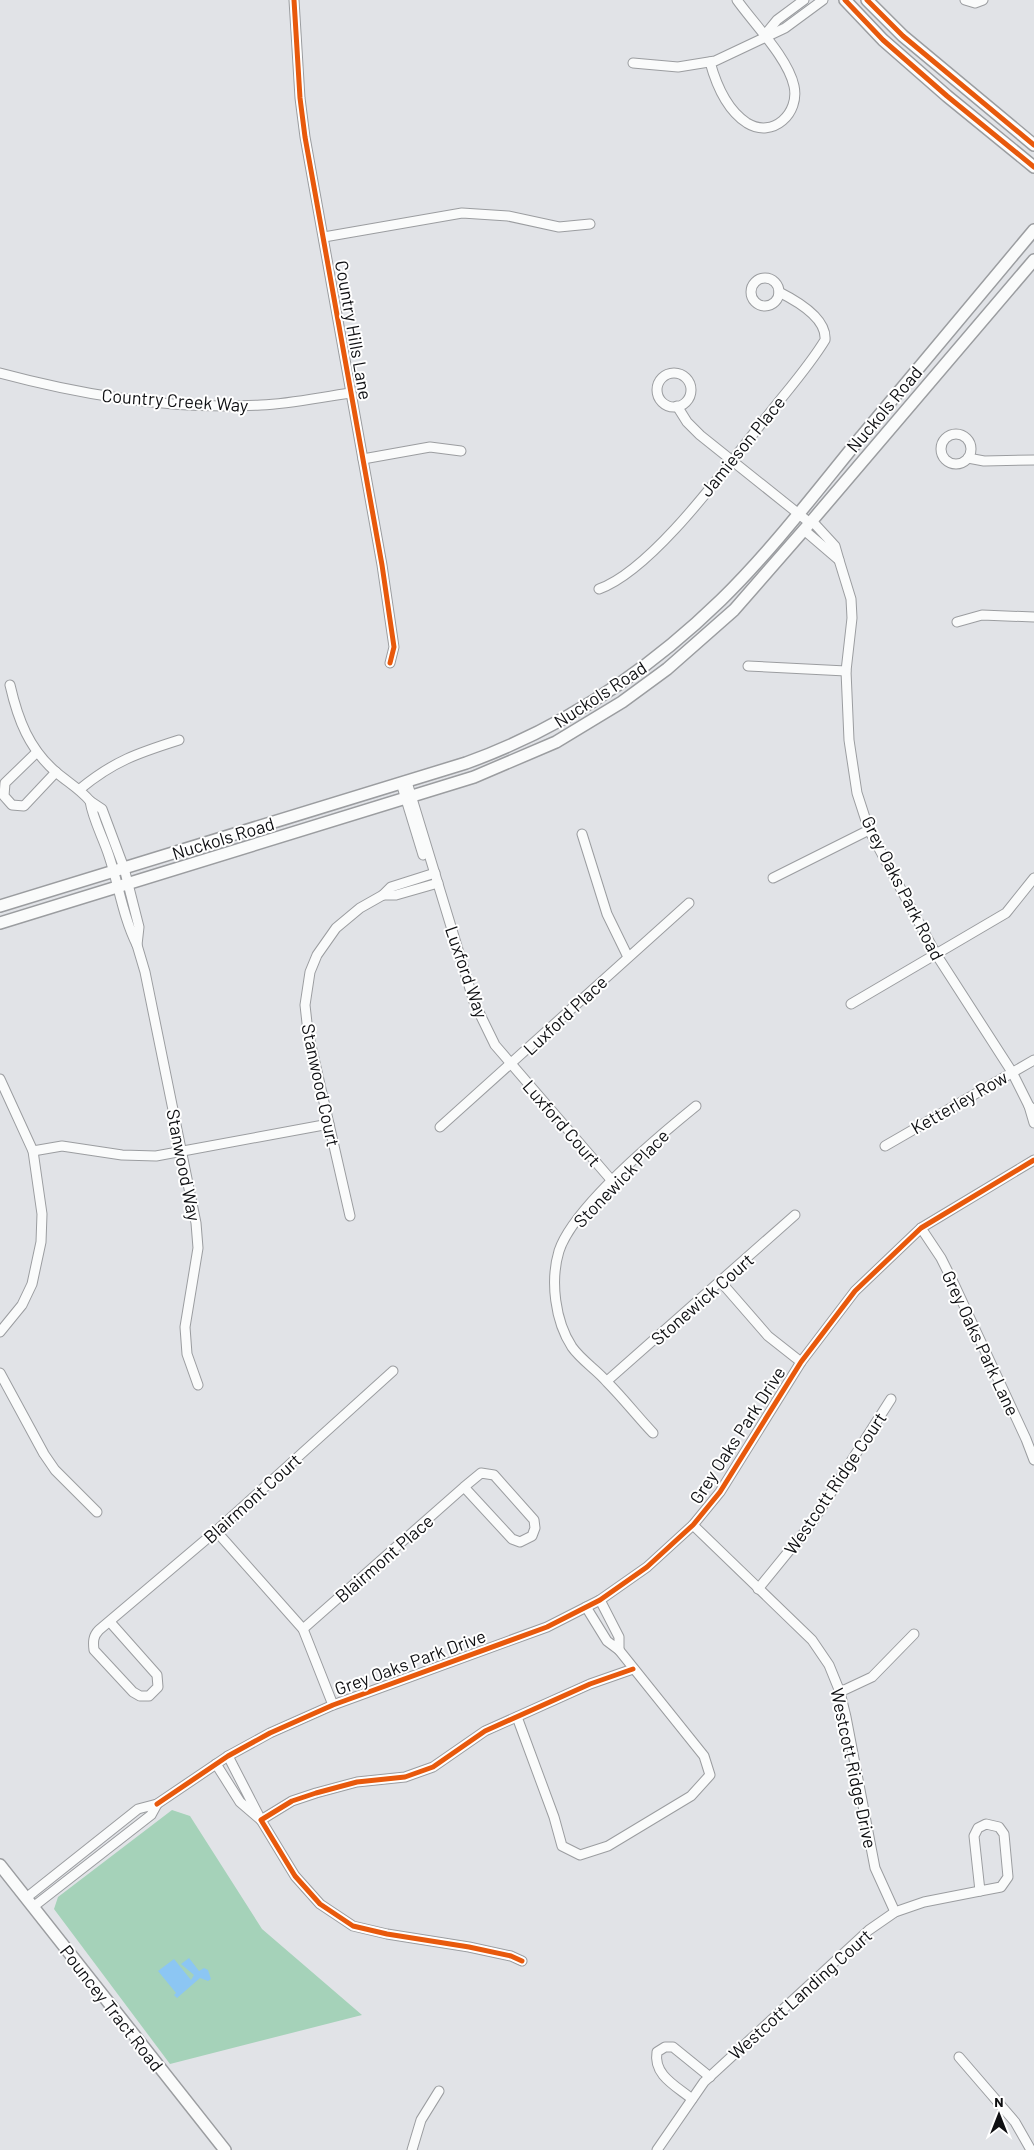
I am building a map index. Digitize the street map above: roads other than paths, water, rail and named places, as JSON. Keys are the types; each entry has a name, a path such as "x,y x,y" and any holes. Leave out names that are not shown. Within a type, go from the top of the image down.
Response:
{"main road":[{"path":"846,0 883,40 947,96 1034,167"},
{"path":"867,0 903,36 1034,145"},
{"name":"Nuckols Road","path":"0,906 466,763 518,742 572,715 624,681 682,635 722,598 798,512 1034,230"},
{"name":"Nuckols Road","path":"0,923 412,797 515,762 556,742 622,702 667,669 734,610 809,525 1034,260"},
{"name":"Pouncey Tract Road","path":"0,1865 225,2150"}],"street":[{"name":"Country Hills Lane","path":"294,0 300,98 393,631 394,649 390,663"},
{"path":"710,62 718,88 740,117 754,126 768,127 778,124 789,115 794,104 794,84 764,36 737,0"},
{"path":"764,36 777,20 804,0"},
{"path":"633,63 678,67 710,62 736,52 764,36 785,28 824,0"},
{"path":"964,0 975,3 983,0"},
{"path":"324,237 462,213 508,216 559,226 590,224"},
{"name":"Jamieson Place","path":"599,589 618,582 659,546 733,459 825,340 826,332 820,322 793,299 779,292"},
{"name":"Country Creek Way","path":"0,373 86,393 199,404 260,406 351,393"},
{"name":"Grey Oaks Park Road","path":"677,406 686,422 798,512 839,560 851,599 852,618 846,670 849,740 857,793 869,830 936,954 1012,1072 1031,1108 1034,1124"},
{"path":"363,459 430,447 461,451"},
{"path":"968,458 984,461 1034,460"},
{"path":"957,622 982,616 1034,616"},
{"path":"748,666 846,670"},
{"name":"Stanwood Way","path":"10,685 20,722 37,752 56,772 80,789 90,801 102,810 123,886 129,929 138,945 145,972 198,1236 196,1262 185,1327 187,1354 198,1385"},
{"path":"80,789 114,764 132,755 179,740"},
{"path":"37,752 5,783 4,796 12,805 24,806 56,772"},
{"name":"Luxford Way","path":"407,782 412,797 424,857 435,873 474,1002 495,1045 512,1065"},
{"path":"773,878 869,830"},
{"path":"582,834 607,914 628,957"},
{"name":"Stanwood Court","path":"350,1216 306,1021 305,1005 308,980 317,955 336,928 360,908 383,895 391,887 435,873"},
{"path":"851,1004 1006,913 1034,878"},
{"name":"Stanwood Court","path":"383,895 396,895 438,883"},
{"name":"Luxford Place","path":"440,1127 512,1065 689,903"},
{"name":"Ketterley Row","path":"885,1146 1034,1060"},
{"name":"Luxford Court","path":"512,1065 613,1182"},
{"path":"0,1079 33,1151 42,1214 38,1265 22,1305 0,1332"},
{"name":"Stonewick Place","path":"652,1433 607,1381 573,1347 563,1325 554,1294 559,1252 576,1219 658,1138 696,1106"},
{"path":"33,1151 62,1146 141,1157 182,1152 329,1124"},
{"name":"Grey Oaks Park Drive","path":"29,1903 138,1809 157,1804 228,1756 270,1733 334,1704 548,1627 600,1600 647,1567 693,1525 720,1492 801,1362 855,1291 921,1228 1034,1160"},
{"name":"Stonewick Court","path":"607,1381 795,1215"},
{"name":"Grey Oaks Park Lane","path":"921,1228 941,1258 954,1284 1034,1460"},
{"path":"721,1282 768,1336 801,1362"},
{"name":"Blairmont Court","path":"110,1622 157,1674 158,1687 153,1694 144,1697 136,1695 94,1650 94,1637 110,1622 216,1531 393,1371"},
{"path":"0,1373 44,1454 55,1470 97,1512"},
{"name":"Westcott Ridge Court","path":"758,1589 810,1524 891,1400"},
{"name":"Blairmont Place","path":"304,1629 464,1487 481,1473 494,1475 534,1520 535,1528 532,1536 520,1542 512,1539 464,1487"},
{"name":"Westcott Ridge Drive","path":"693,1525 812,1640 829,1665 840,1692 875,1868 895,1912"},
{"path":"216,1531 304,1629 334,1704"},
{"path":"600,1600 619,1637 619,1650"},
{"path":"517,1718 554,1817 562,1846 580,1855 608,1846 692,1796 710,1775 704,1756 619,1650 607,1640 586,1607"},
{"path":"840,1692 872,1677 914,1634"},
{"path":"261,1820 292,1801 316,1793 357,1782 405,1777 433,1767 485,1731 590,1684 633,1669"},
{"path":"228,1756 261,1820 295,1876 320,1904 353,1926 387,1934 470,1947 511,1956 522,1961"},
{"path":"216,1764 240,1802 261,1820"},
{"name":"Grey Oaks Park Drive","path":"29,1903 151,1815 157,1804"},
{"name":"Westcott Landing Court","path":"657,2150 692,2099 710,2077 869,1930 895,1912 944,1896 980,1891 1001,1887 1008,1877 1004,1834 999,1827 991,1824 978,1828 974,1836 980,1891"},
{"path":"692,2099 660,2073 656,2066 657,2052 665,2047 673,2047 710,2077"},
{"path":"959,2057 1015,2122 1031,2150"},
{"path":"412,2150 421,2120 439,2091"}],"water":[{"path":"189,1958 199,1971 204,1968 208,1970 211,1979 208,1981 200,1978 177,1998 174,1995 176,1993 158,1971 174,1959 191,1980 194,1975 181,1964"}]}
